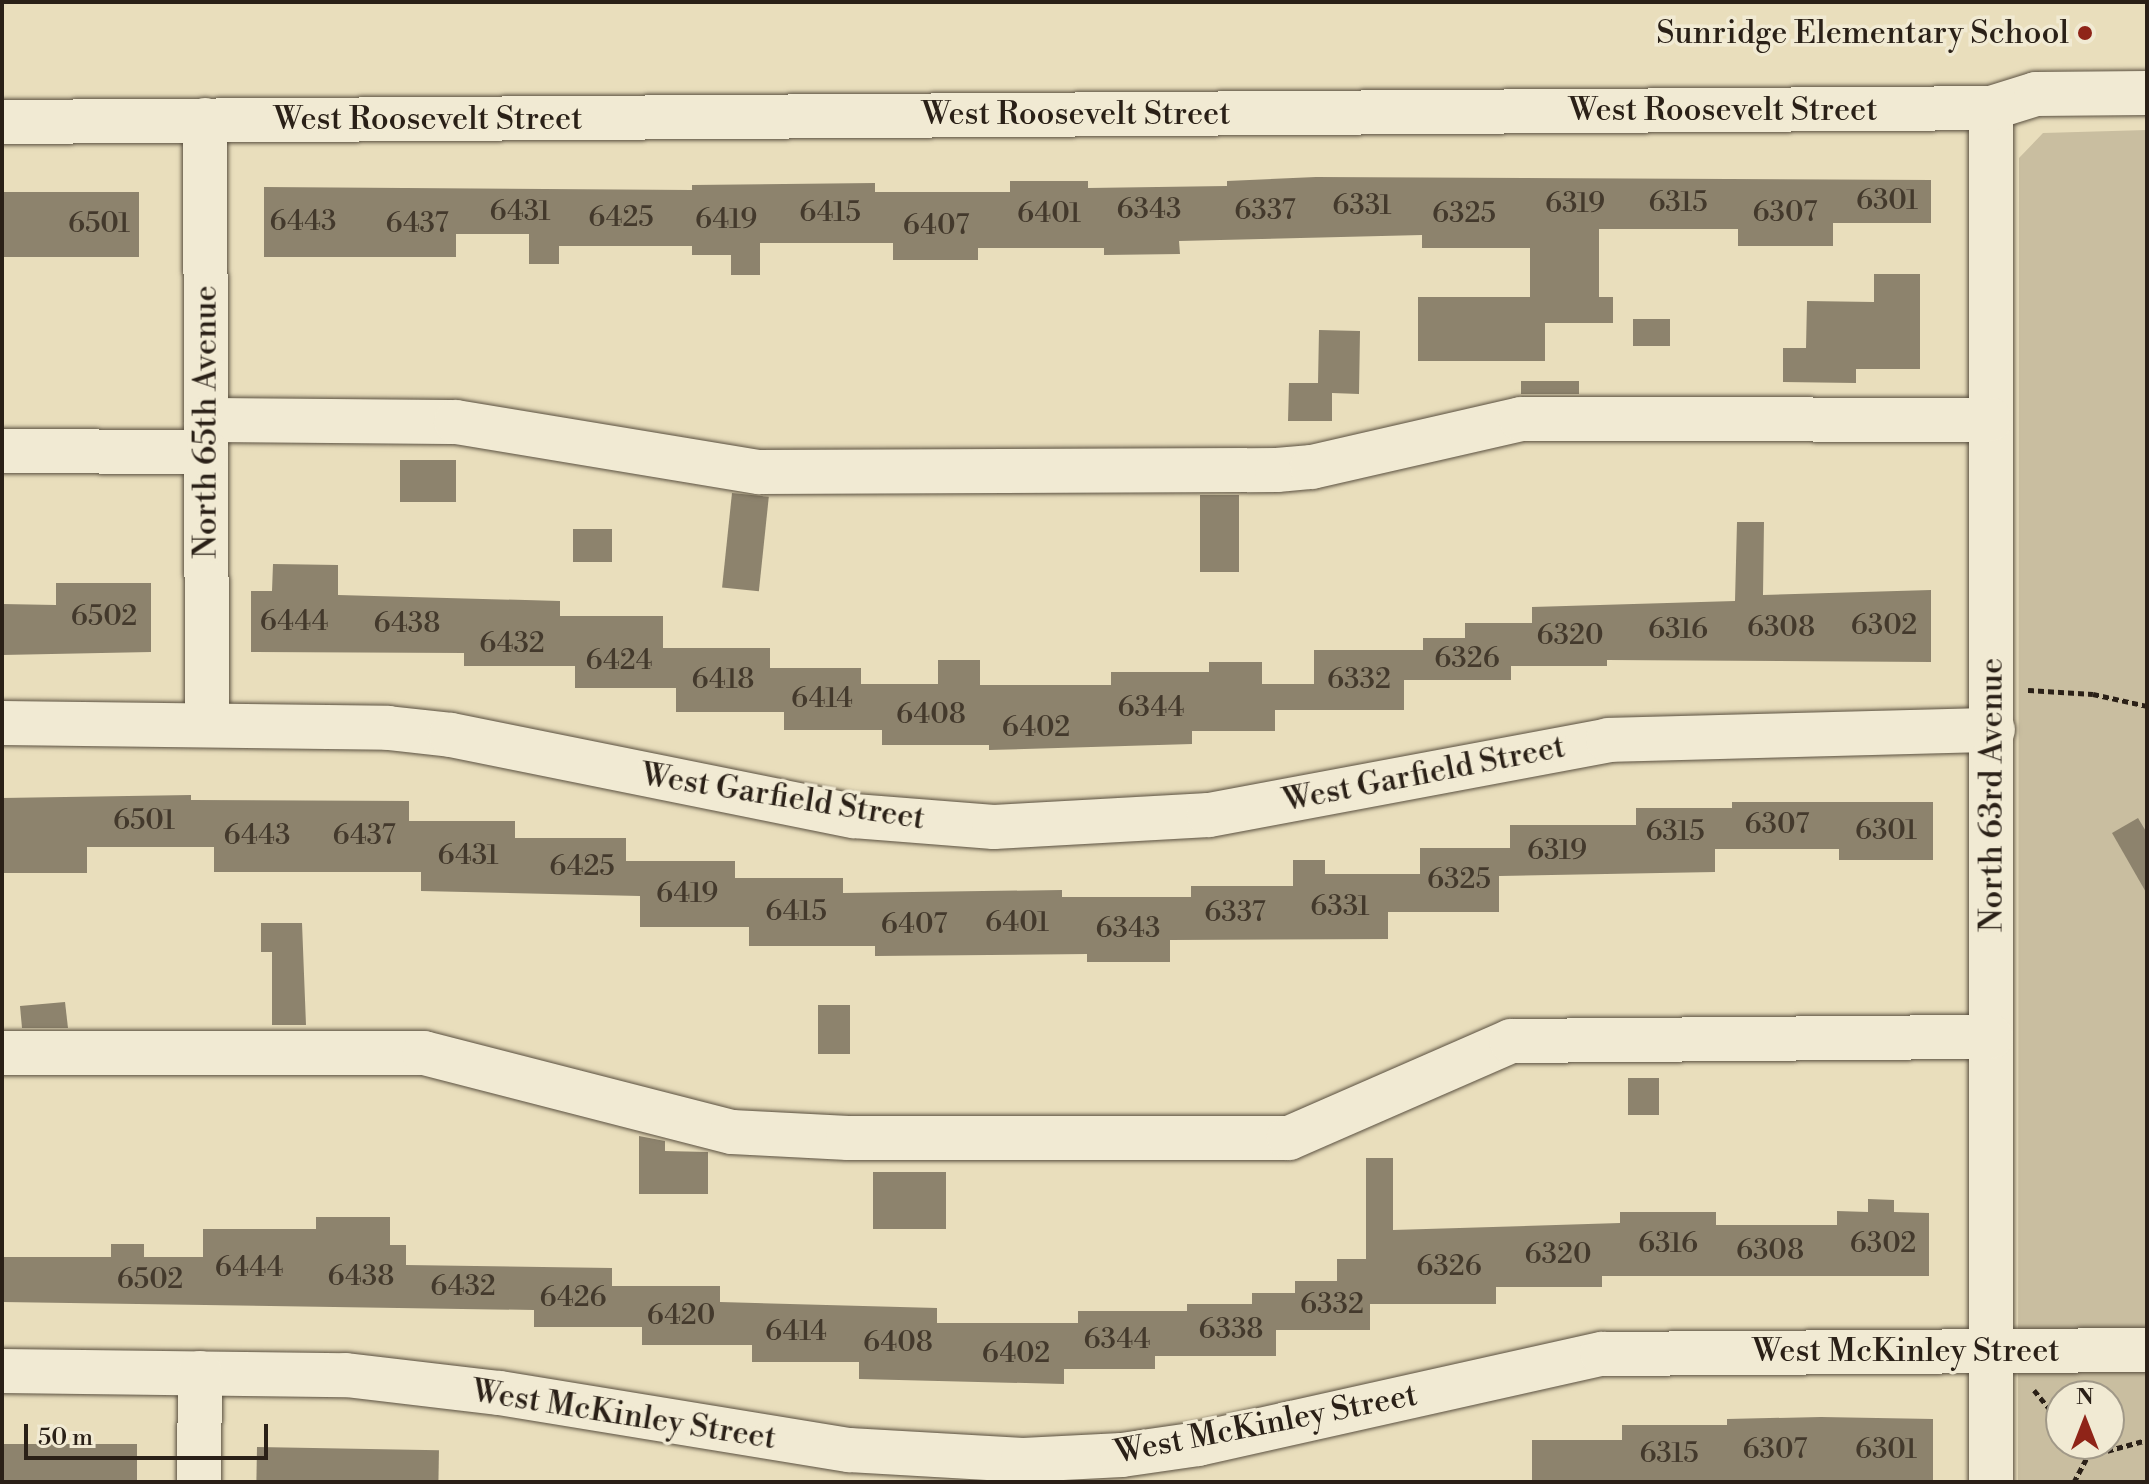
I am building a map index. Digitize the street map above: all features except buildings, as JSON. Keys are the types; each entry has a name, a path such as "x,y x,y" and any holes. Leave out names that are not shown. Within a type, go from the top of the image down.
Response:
{"street":[{"name":"West Roosevelt Street","path":"2,122 1991,108 2036,94 2147,93"},
{"name":"North 63rd Avenue","path":"1991,108 1991,1482"},
{"name":"North 65th Avenue","path":"205,120 207,724"},
{"path":"2,451 456,422 759,472 1277,470 1312,467 1521,419 1990,420"},
{"name":"West Garfield Street","path":"2,723 363,726 451,735 854,816 994,827 1209,815 1608,740 1993,730"},
{"path":"2,1053 424,1053 732,1132 848,1138 1289,1138 1511,1041 1991,1037"},
{"name":"West McKinley Street","path":"2,1371 200,1373 415,1381 788,1442 925,1457 1023,1460 1122,1455 1198,1444 1602,1354 2147,1350"},
{"path":"199,1482 200,1373"}],"path":[{"path":"2023,690 2093,694 2147,706"},
{"path":"2031,1386 2045,1403"},
{"path":"2125,1446 2147,1440"},
{"path":"2074,1482 2086,1460"}],"shaded area":[{"path":"2147,130 2147,1482 2018,1482 2019,158 2043,133"}],"place":[{"name":"Sunridge Elementary School","path":"2085,33"}]}
